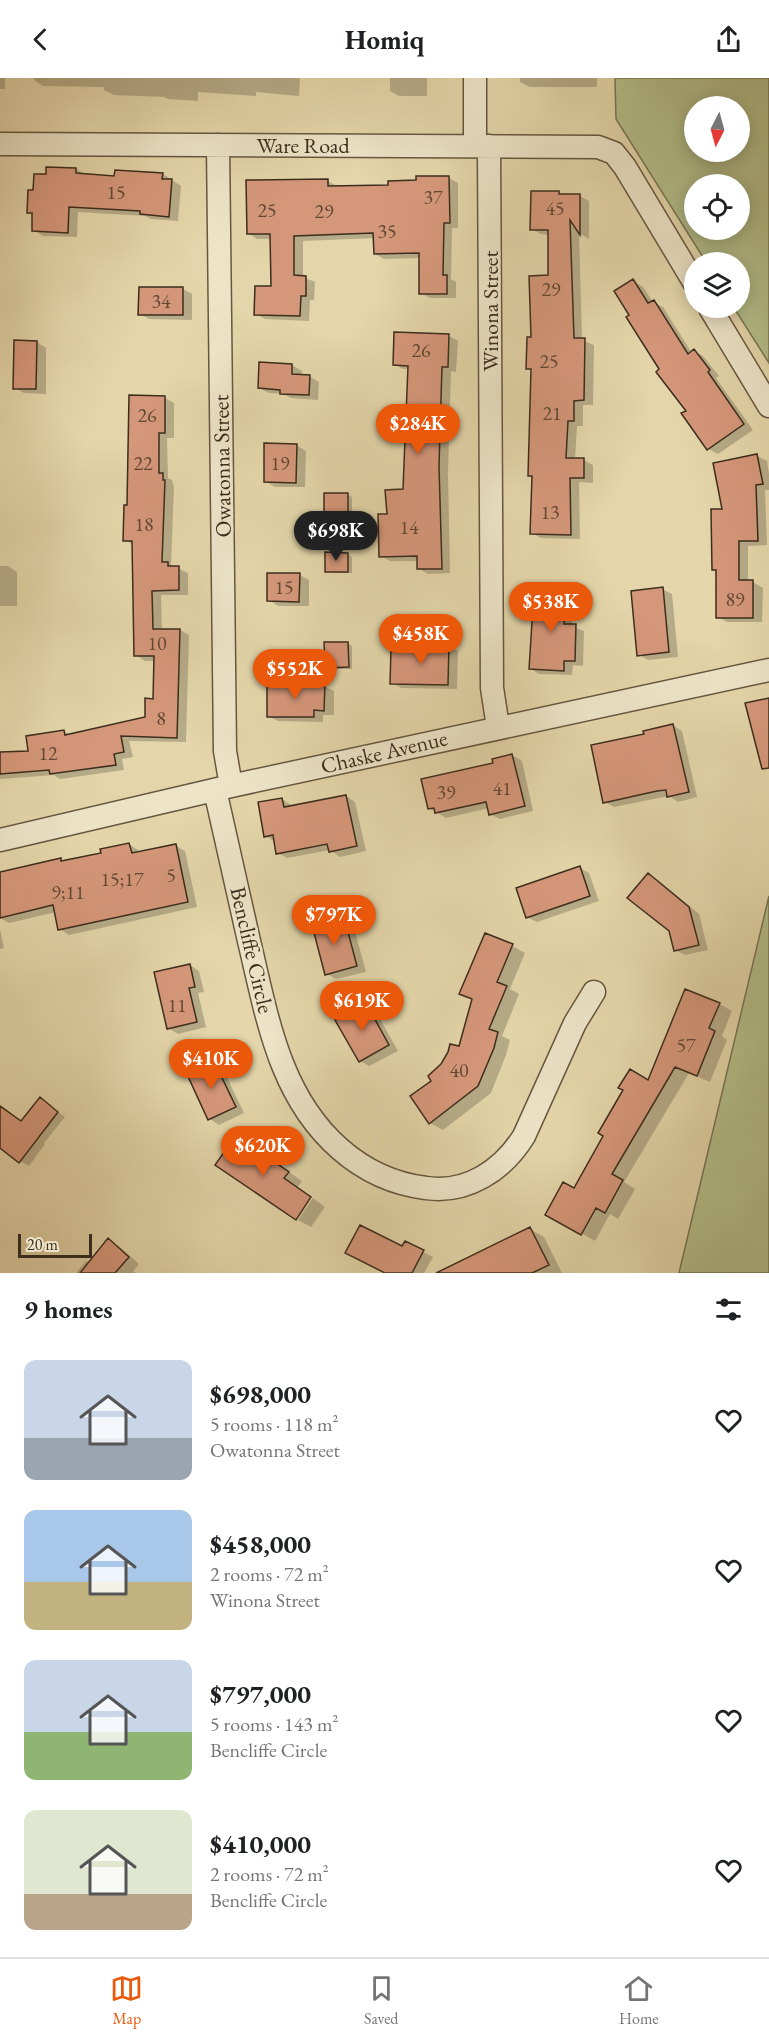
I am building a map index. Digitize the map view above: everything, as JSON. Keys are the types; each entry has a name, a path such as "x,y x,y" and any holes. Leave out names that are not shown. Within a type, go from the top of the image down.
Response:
{"street":[{"name":"Winona Street","path":"475,78 482,146 492,688 498,727"},
{"name":"Ware Road","path":"0,144 589,146 606,149 614,153 625,167 684,265"},
{"name":"Owatonna Street","path":"218,145 225,752 223,788"},
{"path":"716,318 769,406"},
{"name":"Chaske Avenue","path":"0,840 498,727 769,670"},
{"name":"Bencliffe Circle","path":"223,788 265,1009 285,1073 302,1105 323,1132 347,1155 372,1172 414,1187 445,1188 473,1181 498,1167 508,1158 524,1136 574,1023 594,992"}],"green space":[{"path":"615,78 769,78 769,363 740,318 750,318 750,252 700,252 692,240 750,240 750,174 684,174 684,227 616,119"},
{"path":"769,896 769,1273 679,1273"}],"building":[{"path":"46,167 76,168 76,173 114,176 115,170 163,173 162,179 172,179 169,217 140,214 140,211 69,207 68,233 32,231 32,213 27,213 28,190 33,190 34,174 46,174"},
{"path":"416,176 449,176 450,223 444,223 443,275 447,275 447,294 419,294 419,253 374,254 373,233 294,236 294,275 306,276 306,296 301,296 300,316 254,315 255,286 271,286 270,234 247,234 246,180 328,179 328,186 388,185 388,181 416,180"},
{"path":"531,191 580,194 580,235 570,220 574,338 585,338 584,400 574,401 574,421 568,421 566,458 584,458 584,478 570,478 571,535 530,534 532,476 528,476 531,369 526,369 527,337 531,337 529,276 548,275 548,230 530,230"},
{"path":"633,279 648,303 654,300 688,354 694,349 744,424 707,450 681,413 686,411 656,372 659,369 626,317 629,315 614,291"},
{"path":"139,287 183,287 183,315 138,315"},
{"path":"394,332 449,334 448,367 442,367 439,466 442,569 417,569 417,556 379,557 378,514 387,514 385,490 403,489 408,366 393,365"},
{"path":"14,340 37,341 36,389 13,389"},
{"path":"259,362 292,364 292,374 310,375 309,395 280,394 280,390 258,388"},
{"path":"129,395 165,396 165,433 159,433 159,473 163,473 163,480 165,480 162,562 168,562 168,566 179,566 179,590 152,591 153,629 180,629 177,738 121,736 124,752 114,754 116,765 50,774 49,770 0,774 0,752 28,751 26,736 64,730 65,735 145,717 145,698 153,699 154,656 134,656 132,541 123,541 124,505 127,505"},
{"path":"264,443 297,444 296,483 264,482"},
{"path":"757,454 763,484 756,485 758,541 739,541 739,580 753,580 753,618 716,618 716,570 712,570 711,509 722,509 713,463"},
{"path":"324,493 348,493 348,515 324,516"},
{"path":"325,552 348,553 348,572 325,572"},
{"path":"267,573 300,573 299,602 267,601"},
{"path":"663,587 669,652 637,656 631,591"},
{"path":"534,590 565,592 564,624 576,624 575,661 564,661 564,671 529,669"},
{"path":"324,642 348,642 349,667 325,668"},
{"path":"415,643 449,644 448,685 390,684 391,649 414,649"},
{"path":"267,684 325,684 324,711 314,710 314,717 267,717"},
{"path":"769,698 769,768 762,769 745,703"},
{"path":"673,724 689,792 667,797 666,790 657,791 603,803 591,745 644,734 643,731"},
{"path":"512,754 525,806 489,815 486,802 435,813 434,808 428,809 421,779 493,763 492,759"},
{"path":"346,795 357,846 329,852 327,844 276,854 273,835 264,837 258,802 282,798 284,807"},
{"path":"129,843 132,853 176,844 188,902 58,930 53,905 0,918 0,872 61,858 61,861 101,853 100,849"},
{"path":"580,866 590,896 526,918 516,888"},
{"path":"648,873 689,907 699,945 674,951 669,931 627,898"},
{"path":"344,917 357,966 325,975 312,925"},
{"path":"485,933 513,944 497,982 507,986 489,1029 498,1032 494,1048 478,1086 429,1124 410,1096 431,1081 428,1076 441,1064 450,1044 459,1046 472,999 459,994"},
{"path":"190,964 195,987 189,988 197,1022 167,1029 154,972"},
{"path":"685,989 720,1003 709,1028 715,1031 697,1076 675,1067 612,1174 623,1180 605,1213 596,1208 581,1235 545,1215 563,1182 574,1188 603,1136 598,1133 623,1090 618,1088 630,1069 648,1080"},
{"path":"366,1003 389,1045 359,1062 335,1020"},
{"path":"213,1059 236,1107 208,1120 186,1072"},
{"path":"40,1097 58,1112 19,1163 0,1148 0,1106 21,1121"},
{"path":"236,1135 289,1172 284,1178 311,1197 296,1220 215,1165"},
{"path":"360,1225 402,1246 405,1241 424,1250 412,1273 385,1273 345,1253"},
{"path":"530,1227 549,1265 532,1273 436,1273"},
{"path":"108,1238 129,1257 115,1273 80,1273"}]}
